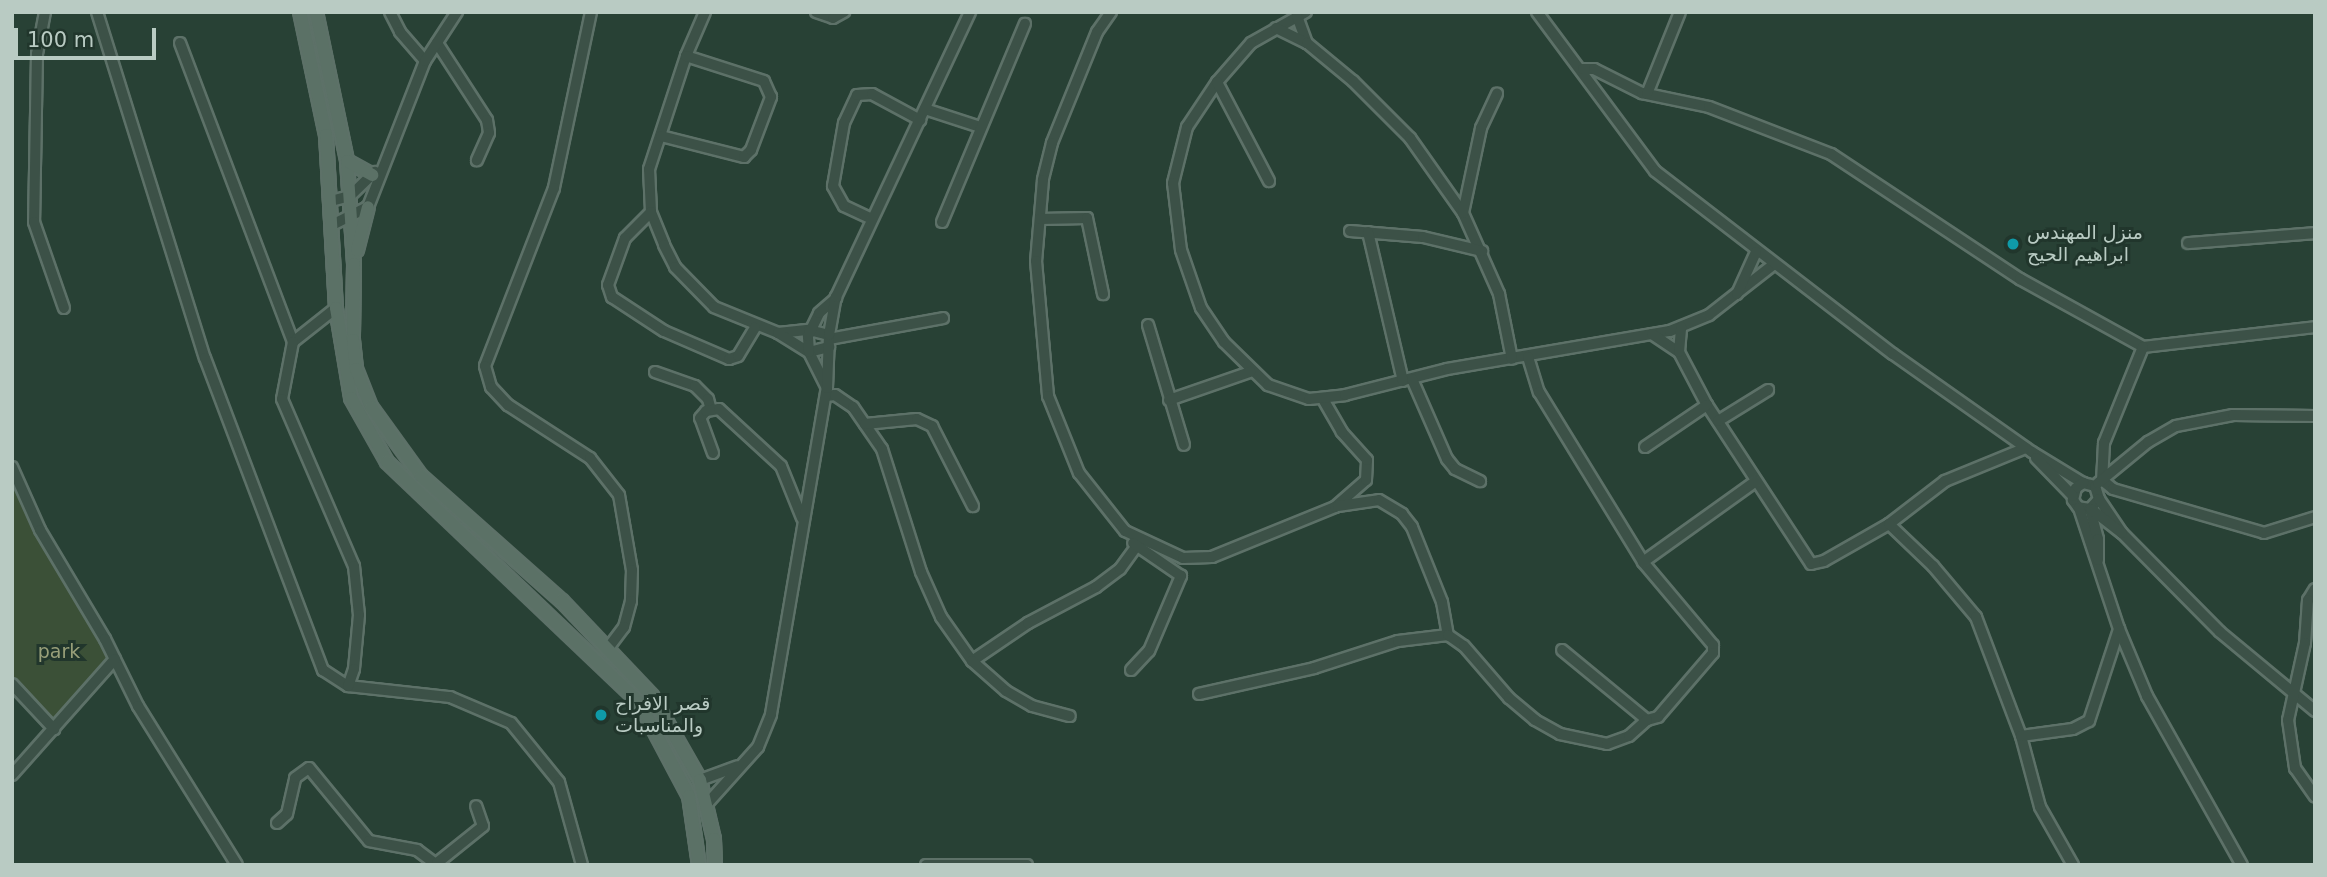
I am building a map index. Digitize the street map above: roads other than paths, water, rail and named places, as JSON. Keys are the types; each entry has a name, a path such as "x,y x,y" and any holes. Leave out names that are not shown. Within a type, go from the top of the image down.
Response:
{"main road":[{"path":"300,12 326,135 336,308 351,398 387,462 639,702 689,796 699,865"},
{"path":"316,12 347,162 354,264 351,313 356,369 381,426 421,476 512,555 608,648 666,716 700,780 715,865"},
{"path":"347,162 372,175"},
{"path":"354,264 368,207"},
{"path":"409,485 421,476"}],"street":[{"path":"45,12 37,54 34,222 64,308"},
{"path":"97,12 228,421 323,670 348,686 450,696 510,723 559,782 582,865"},
{"path":"390,12 425,61"},
{"path":"332,225 351,219 368,207 425,61 457,12"},
{"path":"591,12 554,188 485,366 491,387 508,405 590,458 619,495 632,570 631,601 624,627 608,648"},
{"path":"705,12 686,56 649,169 651,212 675,267 692,288 714,307 755,328 778,333 810,330 829,340"},
{"path":"816,12 833,18 844,12"},
{"path":"970,12 836,297 810,330 809,352 826,392 845,401 864,424 890,468 921,572 941,617 972,661 1032,706 1070,716"},
{"path":"1111,12 1097,32 1052,143 1040,219 1038,310 1048,396 1079,473 1136,547 1181,576 1149,651 1131,670"},
{"path":"1647,94 1680,12"},
{"path":"1307,43 1301,14 1251,43 1217,82 1187,127 1177,157 1175,218 1201,308 1250,372 1289,396 1322,398 1681,327 1735,298 1773,265"},
{"path":"1541,14 1583,69 1630,143 1655,171 1773,265 2029,450 2083,483 2098,483 2264,533 2315,517"},
{"path":"942,222 1025,24"},
{"path":"1276,28 1307,43 1410,138 1463,213 1482,251 1499,294 1512,359"},
{"path":"180,43 293,342 282,399 335,515 358,584 357,647 348,686"},
{"path":"437,43 487,120 489,133 477,160"},
{"path":"661,136 744,157 751,150 771,97 764,81 686,56"},
{"path":"1583,69 1594,69 1647,94 1709,107 1831,154 2010,273 2143,347 2315,327"},
{"path":"1217,82 1269,181"},
{"path":"1463,213 1481,128 1497,93"},
{"path":"872,219 844,206 833,186 844,123 857,95 872,94 920,120"},
{"path":"925,108 980,127"},
{"path":"331,201 350,196 385,161"},
{"path":"651,212 625,238 608,285 612,297 664,331 729,359 738,356 755,328"},
{"path":"1040,219 1087,218 1103,294"},
{"path":"1350,231 1423,237 1482,251"},
{"path":"1368,232 1407,380 1447,459 1455,469 1480,481"},
{"path":"2188,243 2315,233"},
{"path":"1735,298 1756,252"},
{"path":"706,805 758,747 771,714 802,518 826,392 829,340 836,297"},
{"path":"293,342 336,308"},
{"path":"809,352 829,340 943,318"},
{"path":"1148,325 1184,445"},
{"path":"1679,352 1681,327"},
{"path":"778,333 809,352"},
{"path":"1652,334 1679,352 1707,405 1811,564 1824,562 1889,524 1945,481 2029,450"},
{"path":"2143,347 2104,443 2099,464 2099,499 2122,533 2220,632 2315,711"},
{"path":"1199,694 1314,668 1398,641 1448,635 1464,646 1509,698 1535,720 1560,734 1607,744 1629,736 1647,720 1658,717 1713,653 1713,645 1643,562 1539,392 1528,357"},
{"path":"655,372 695,386 708,398 711,410"},
{"path":"1169,400 1250,372"},
{"path":"1718,421 1768,390"},
{"path":"1322,398 1370,467 1366,480 1335,507"},
{"path":"1645,447 1707,405"},
{"path":"713,453 700,418 711,410 723,410 781,466 802,518"},
{"path":"2098,483 2148,442 2176,426 2233,415 2315,416"},
{"path":"864,424 917,419 932,426 973,506"},
{"path":"2029,450 2087,509 2122,533"},
{"path":"12,467 40,530 116,659 138,706 237,865"},
{"path":"1643,562 1756,481"},
{"path":"2073,496 2083,483"},
{"path":"2087,509 2099,499"},
{"path":"1125,531 1152,548 1196,559 1335,507 1379,500 1402,514 1412,527 1442,602 1448,635"},
{"path":"2087,509 2098,540 2098,560 2119,629 2147,696 2242,865"},
{"path":"1889,524 1933,565 1976,617 2021,736 2040,807 2073,865"},
{"path":"972,661 1028,623 1096,587 1120,569 1136,547"},
{"path":"2315,589 2308,600 2295,695 2288,711 2292,758 2315,797"},
{"path":"2021,736 2073,729 2089,721 2119,629"},
{"path":"1562,650 1647,720"},
{"path":"14,770 116,659"},
{"path":"12,684 54,729"},
{"path":"700,780 739,766"},
{"path":"277,822 287,814 295,778 309,768 369,841 417,850 437,864 483,826 476,806"},
{"path":"926,865 1027,865"}],"place":[{"name":"منزل المهندس ابراهيم الحيح","path":"2013,244"},
{"name":"قصر الافراح والمناسبات","path":"601,715"}],"park label":[{"name":"park","path":"59,652"}]}
